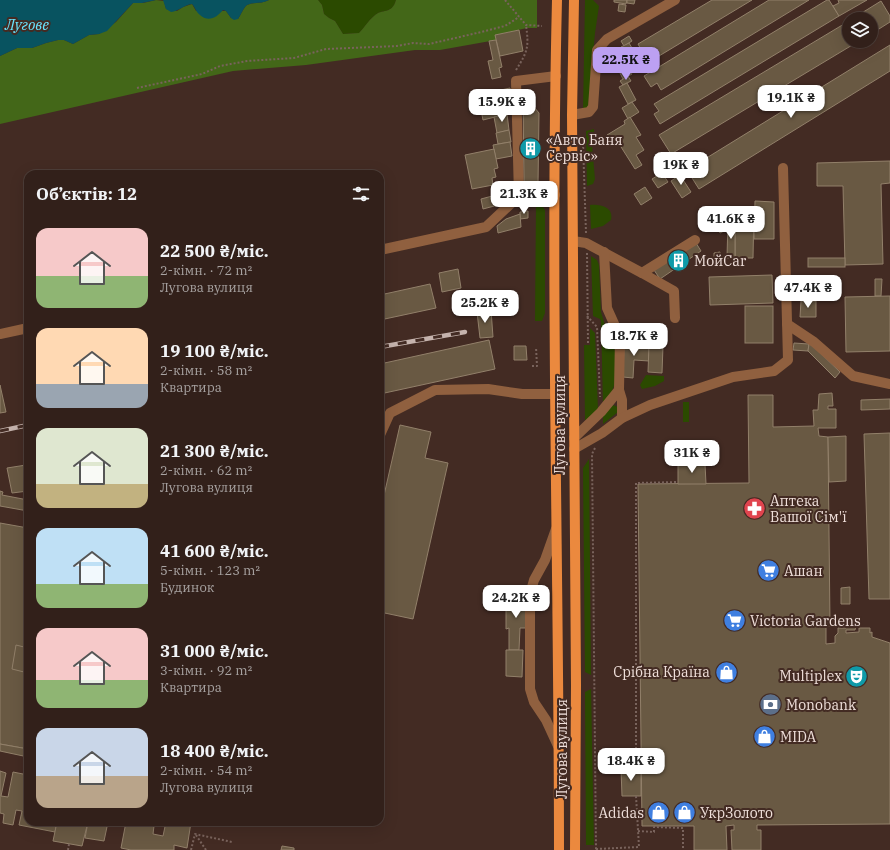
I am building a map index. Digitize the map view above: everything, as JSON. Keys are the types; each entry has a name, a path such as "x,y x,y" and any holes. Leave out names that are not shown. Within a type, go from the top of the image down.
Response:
{"main road":[{"name":"Лугова вулиця","path":"557,0 555,394 558,850"},
{"name":"Лугова вулиця","path":"574,0 572,115 576,685 575,850"}],"lane":[{"path":"572,115 589,112 593,107 598,50 607,39 675,0"},
{"path":"519,196 516,81 556,76"},
{"path":"574,449 602,433 622,418 650,405 733,377 774,371 788,360 783,168"},
{"path":"384,249 486,227 519,196 555,195"},
{"path":"642,273 695,240"},
{"path":"573,241 586,243 674,291 675,318"},
{"path":"604,252 607,308 620,337 619,390 622,400 622,418"},
{"path":"787,324 814,342 853,376 890,384"},
{"path":"0,334 24,329"},
{"path":"384,427 390,414 435,390 488,390 522,394 555,394"},
{"path":"574,438 619,390"},
{"path":"556,527 545,560 534,580 530,594 530,689 534,702 546,720 558,746"}],"path":[{"path":"505,0 526,25 528,39 526,55 516,70"},
{"path":"137,88 202,74 220,66 248,61 294,58 326,49 397,46 413,43 429,44 505,26 519,17"},
{"path":"526,25 542,26"},
{"path":"583,136 588,344"},
{"path":"587,316 597,327 600,412"},
{"path":"532,366 537,366 536,347"},
{"path":"602,433 592,454 596,850 639,847 636,796"},
{"path":"636,769 636,483 678,482"},
{"path":"638,831 654,832 654,827 683,828 683,850"},
{"path":"195,834 232,842"},
{"path":"191,850 195,834"},
{"path":"195,834 206,850"},
{"path":"68,850 69,844"}],"green space":[{"path":"156,0 164,1 166,9 177,11 192,4 196,11 226,11 231,18 238,19 244,8 249,4 269,0 318,0 322,5 324,14 335,21 343,34 359,33 377,14 392,8 396,0 537,0 537,28 527,28 496,35 496,40 440,50 415,50 306,65 233,71 0,124 0,56 17,48 32,48 58,40 64,40 73,44 89,35 99,34 116,22 133,3 143,3"},
{"path":"318,0 396,0 392,8 377,14 359,33 343,34 335,21 324,14 322,5"},
{"path":"585,0 593,0 599,6 588,109 583,110"},
{"path":"594,129 594,133 591,135 595,179 593,184 587,186 586,131"},
{"path":"536,205 543,207 545,210 545,313 542,321 535,321"},
{"path":"590,205 598,205 608,209 611,220 603,226 591,229"},
{"path":"591,256 597,260 599,265 601,312 607,332 616,353 615,383 611,394 603,404 601,321 593,316"},
{"path":"590,328 595,333 598,410 585,420 584,345 590,345"},
{"path":"646,375 664,376 664,381 655,386 642,389 640,385"},
{"path":"683,402 689,402 689,422 683,422"},
{"path":"613,405 618,407 618,412 603,424 603,414"},
{"path":"589,459 591,675 585,672 583,468"},
{"path":"591,689 594,845 586,845 585,692"}],"water":[{"name":"Лугове","path":"0,0 156,0 133,3 107,31 89,35 73,44 64,40 58,40 32,48 17,48 0,56"},
{"path":"163,0 269,0 247,5 238,19 234,20 226,11 223,10 213,18 207,19 197,12 192,4 171,12 166,9"}],"building":[{"path":"614,0 627,0 626,4 614,2"},
{"path":"627,0 635,0 634,4 627,3"},
{"path":"712,0 752,0 644,65 639,56 643,53 638,44"},
{"path":"769,0 809,0 661,90 657,83 651,87 644,76"},
{"path":"829,0 839,16 660,124 654,114 659,111 654,104"},
{"path":"838,0 867,0 846,12 842,12 842,14 839,16 833,6 839,3"},
{"path":"881,1 890,16 890,22 878,30 878,12 863,12"},
{"path":"619,4 626,5 625,12 618,11"},
{"path":"842,25 842,48 847,48 671,154 659,135"},
{"path":"519,30 523,51 500,56 495,35"},
{"path":"629,36 632,41 624,46 621,41"},
{"path":"496,40 502,67 499,68 501,77 492,79 488,61 493,60 489,41"},
{"path":"629,43 632,48 624,53 621,47"},
{"path":"890,45 890,71 699,189 687,170"},
{"path":"629,50 632,55 624,59 621,54"},
{"path":"628,56 631,61 623,66 620,61"},
{"path":"628,63 630,67 622,72 620,67"},
{"path":"628,68 632,74 623,79 620,73"},
{"path":"628,76 631,81 623,85 620,81"},
{"path":"627,83 636,100 628,104 619,87"},
{"path":"510,88 512,107 509,107 511,113 483,120 478,95"},
{"name":"«Авто Баня Сервіс»","path":"533,93 534,107 539,113 538,184 524,184 523,94"},
{"path":"632,102 639,112 628,119 622,108"},
{"path":"507,114 509,130 497,133 494,117"},
{"path":"630,117 641,135 636,137 644,150 636,155 642,165 635,169 616,139 611,142 607,135 625,124 624,121"},
{"path":"509,130 511,142 498,144 496,133"},
{"path":"510,142 512,156 496,159 493,145"},
{"path":"494,149 498,168 494,169 496,177 492,178 493,185 472,189 465,155"},
{"path":"890,161 890,183 881,184 883,264 845,265 843,186 817,186 817,163"},
{"path":"662,173 668,182 658,188 652,179"},
{"path":"680,175 691,192 682,198 671,181"},
{"path":"645,187 652,198 641,205 634,194"},
{"path":"496,195 498,205 483,209 481,199"},
{"path":"755,201 774,202 774,239 754,239"},
{"path":"735,207 754,208 753,258 735,258"},
{"path":"528,211 528,218 520,219 520,212"},
{"path":"520,214 521,227 498,233 497,226 506,219"},
{"path":"718,214 728,229 720,233 711,219"},
{"path":"728,221 735,221 735,258 727,258"},
{"name":"МойCar","path":"696,243 701,251 660,279 654,270"},
{"path":"720,252 721,262 714,262 714,253"},
{"path":"808,258 845,258 845,267 808,267"},
{"path":"458,269 461,288 442,292 439,273"},
{"path":"772,275 773,303 710,305 709,277"},
{"path":"875,279 882,279 881,296 875,296"},
{"path":"430,284 436,308 384,319 384,294"},
{"path":"890,296 890,351 846,352 845,297"},
{"path":"801,301 816,301 816,317 800,317"},
{"path":"745,306 773,306 773,343 745,343"},
{"path":"491,310 493,337 480,338 477,312"},
{"path":"489,340 495,369 384,393 384,363"},
{"path":"794,343 809,344 808,351 793,350"},
{"path":"624,344 649,344 649,361 634,360 633,378 623,377"},
{"path":"809,344 811,344 840,372 835,378 808,351"},
{"path":"514,346 526,346 527,360 514,360"},
{"path":"649,346 663,346 662,373 648,372"},
{"path":"0,385 6,412 0,413"},
{"name":"Victoria Gardens","path":"832,393 833,406 828,406 828,409 836,409 836,428 818,428 819,436 828,437 830,626 826,626 826,644 835,643 835,636 838,633 838,628 846,628 846,626 856,626 855,630 846,630 846,633 859,632 859,628 870,628 872,637 890,643 890,824 757,825 757,830 761,830 761,850 732,850 731,830 734,830 734,825 726,826 727,850 694,850 694,826 642,826 638,484 749,483 748,395 773,395 773,427 814,426 813,410 818,410 819,394"},
{"path":"890,399 890,409 861,410 861,400"},
{"path":"400,425 431,432 425,458 448,463 413,619 384,613 384,495"},
{"path":"890,433 890,599 869,599 864,434"},
{"path":"846,436 846,481 829,482 828,437"},
{"path":"705,464 706,484 678,484 678,465"},
{"path":"24,465 24,492 12,493 7,468"},
{"path":"0,491 3,492 2,495 24,499 24,510 0,506"},
{"path":"0,523 24,527 24,748 0,744"},
{"path":"850,587 850,604 841,604 841,588"},
{"path":"506,597 527,597 527,628 520,628 519,650 509,650 509,628 506,629"},
{"path":"16,645 24,647 24,672 12,669"},
{"path":"506,650 523,650 522,677 506,676"},
{"path":"0,744 24,748 24,756 0,751"},
{"path":"621,769 641,769 641,796 622,796"},
{"path":"0,771 6,773 1,796 8,797 13,772 24,774 24,826 19,825 22,811 16,810 13,825 3,823 4,814 0,813"},
{"path":"24,826 56,826 55,832"},
{"path":"56,826 87,826 82,846 53,841"},
{"path":"87,826 107,826 104,841 85,838"},
{"path":"125,826 154,826 153,834 163,836 165,826 190,826 187,848 174,845 174,850 131,850 121,848"},
{"path":"282,846 294,848 294,850 281,850"}],"railway":[{"path":"384,346 465,332"},
{"path":"0,431 24,426"}],"place":[{"name":"«Авто Баня Сервіс»","path":"531,148"},
{"name":"МойCar","path":"678,261"},
{"name":"Аптека Вашої Сім'ї","path":"754,509"},
{"name":"Ашан","path":"768,571"},
{"name":"Victoria Gardens","path":"735,621"},
{"name":"Срібна Країна","path":"726,672"},
{"name":"Multiplex","path":"857,676"},
{"name":"Monobank","path":"771,705"},
{"name":"MIDA","path":"765,737"},
{"name":"Adidas","path":"659,813"},
{"name":"УкрЗолото","path":"685,813"}]}
